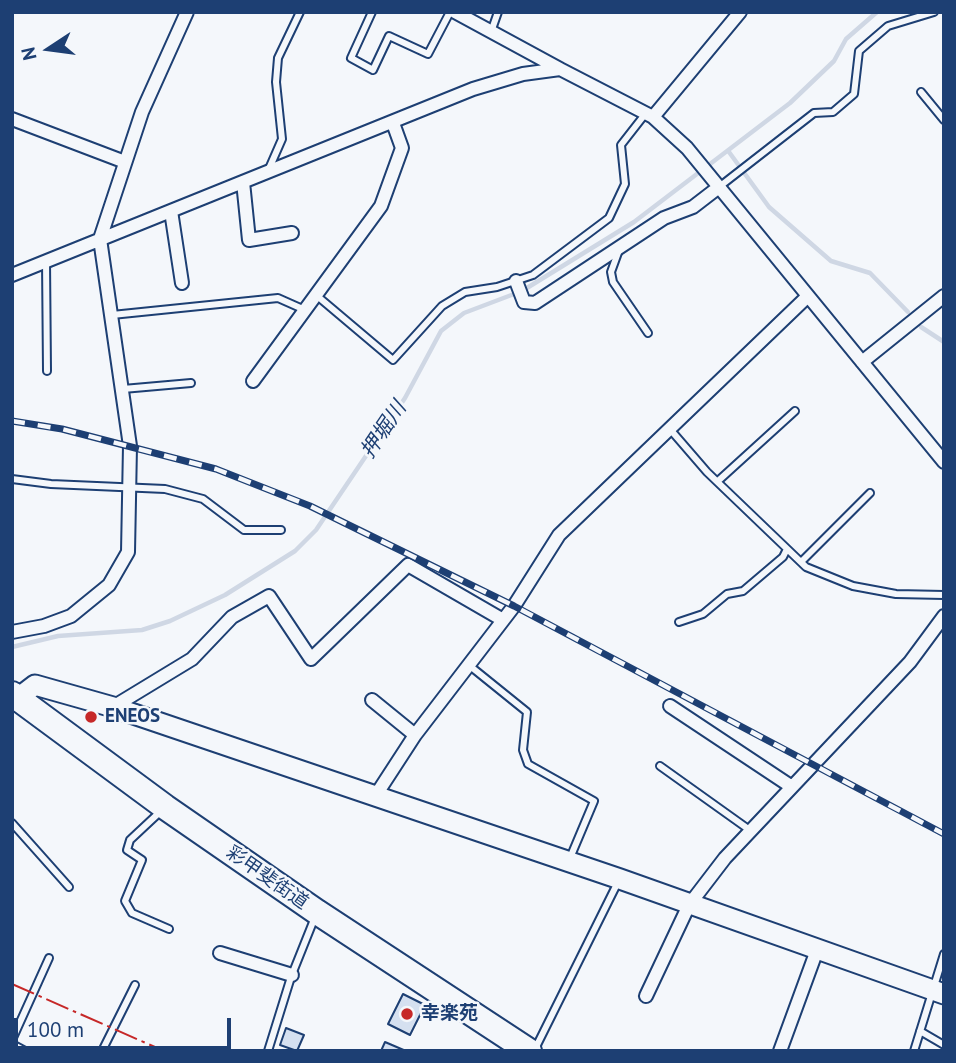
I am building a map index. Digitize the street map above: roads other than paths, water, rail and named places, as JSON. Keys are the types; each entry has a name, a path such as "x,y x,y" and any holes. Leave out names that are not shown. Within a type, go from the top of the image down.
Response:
{"highway":[{"name":"彩甲斐街道","path":"14,701 317,912 531,1051"}],"street":[{"path":"12,632 44,626 71,616 109,584 128,552 130,446 100,239 142,112 187,12"},
{"path":"452,12 650,115 687,148 944,462"},
{"path":"650,115 740,12"},
{"path":"12,275 473,89 523,74 560,69"},
{"path":"12,119 125,162"},
{"path":"253,381 381,206 402,148 393,122"},
{"path":"243,182 249,240 292,233"},
{"path":"516,281 523,300 535,303 664,218 693,207 719,187"},
{"path":"171,211 182,283"},
{"path":"376,795 415,734 470,666 559,535 668,427 808,296"},
{"path":"862,362 944,296"},
{"path":"113,706 192,659 232,617 269,596 311,659 408,565 503,620"},
{"path":"646,996 689,905 751,831 910,662 944,616"},
{"path":"14,701 35,685 113,706 620,879 939,993"},
{"path":"372,700 415,734"},
{"path":"670,706 792,787"},
{"path":"780,1051 817,950"},
{"path":"220,953 292,975"}],"lane":[{"path":"267,173 282,139 276,82 278,58 300,12"},
{"path":"372,12 351,58 373,70 389,36 428,54 452,12"},
{"path":"491,32 498,12"},
{"path":"719,187 814,113 833,112 854,93 859,51 888,26 934,12"},
{"path":"921,92 944,120"},
{"path":"316,295 393,360 442,306 466,292 533,275 609,218 625,184 621,145 650,115"},
{"path":"620,247 611,272 613,282 648,333"},
{"path":"46,261 47,371"},
{"path":"112,315 278,298 305,310"},
{"path":"123,390 191,383"},
{"path":"718,481 795,411"},
{"path":"668,427 718,481 806,567 853,586 896,594 944,595"},
{"path":"12,479 128,489 165,489 204,499 244,530 281,530"},
{"path":"801,562 870,493"},
{"path":"679,622 703,614 727,594 743,591 783,557 787,549"},
{"path":"470,666 527,712 523,750 528,764 594,801 568,862"},
{"path":"660,766 751,831"},
{"path":"165,807 130,840 127,850 142,860 125,901 132,913 169,929"},
{"path":"12,823 69,887"},
{"path":"531,1051 620,879"},
{"path":"268,1051 292,975 317,912"},
{"path":"914,1051 920,1031 939,993 944,954"},
{"path":"25,1051 12,1042 49,958"},
{"path":"102,1051 135,985"},
{"path":"920,1031 944,1045"}],"waterway":[{"name":"押堀川","path":"12,647 58,636 142,630 170,621 225,595 295,551 316,530 405,398 441,331 464,313 522,291 634,222 790,103 834,61 846,39 877,12"},
{"path":"729,152 769,207 831,261 870,273 908,312"},
{"path":"921,327 944,342"}],"railway":[{"path":"12,421 62,429 216,469 310,506 514,606 944,834"}],"place":[{"name":"ENEOS","path":"91,717"},
{"name":"幸楽苑","path":"407,1014"}]}
